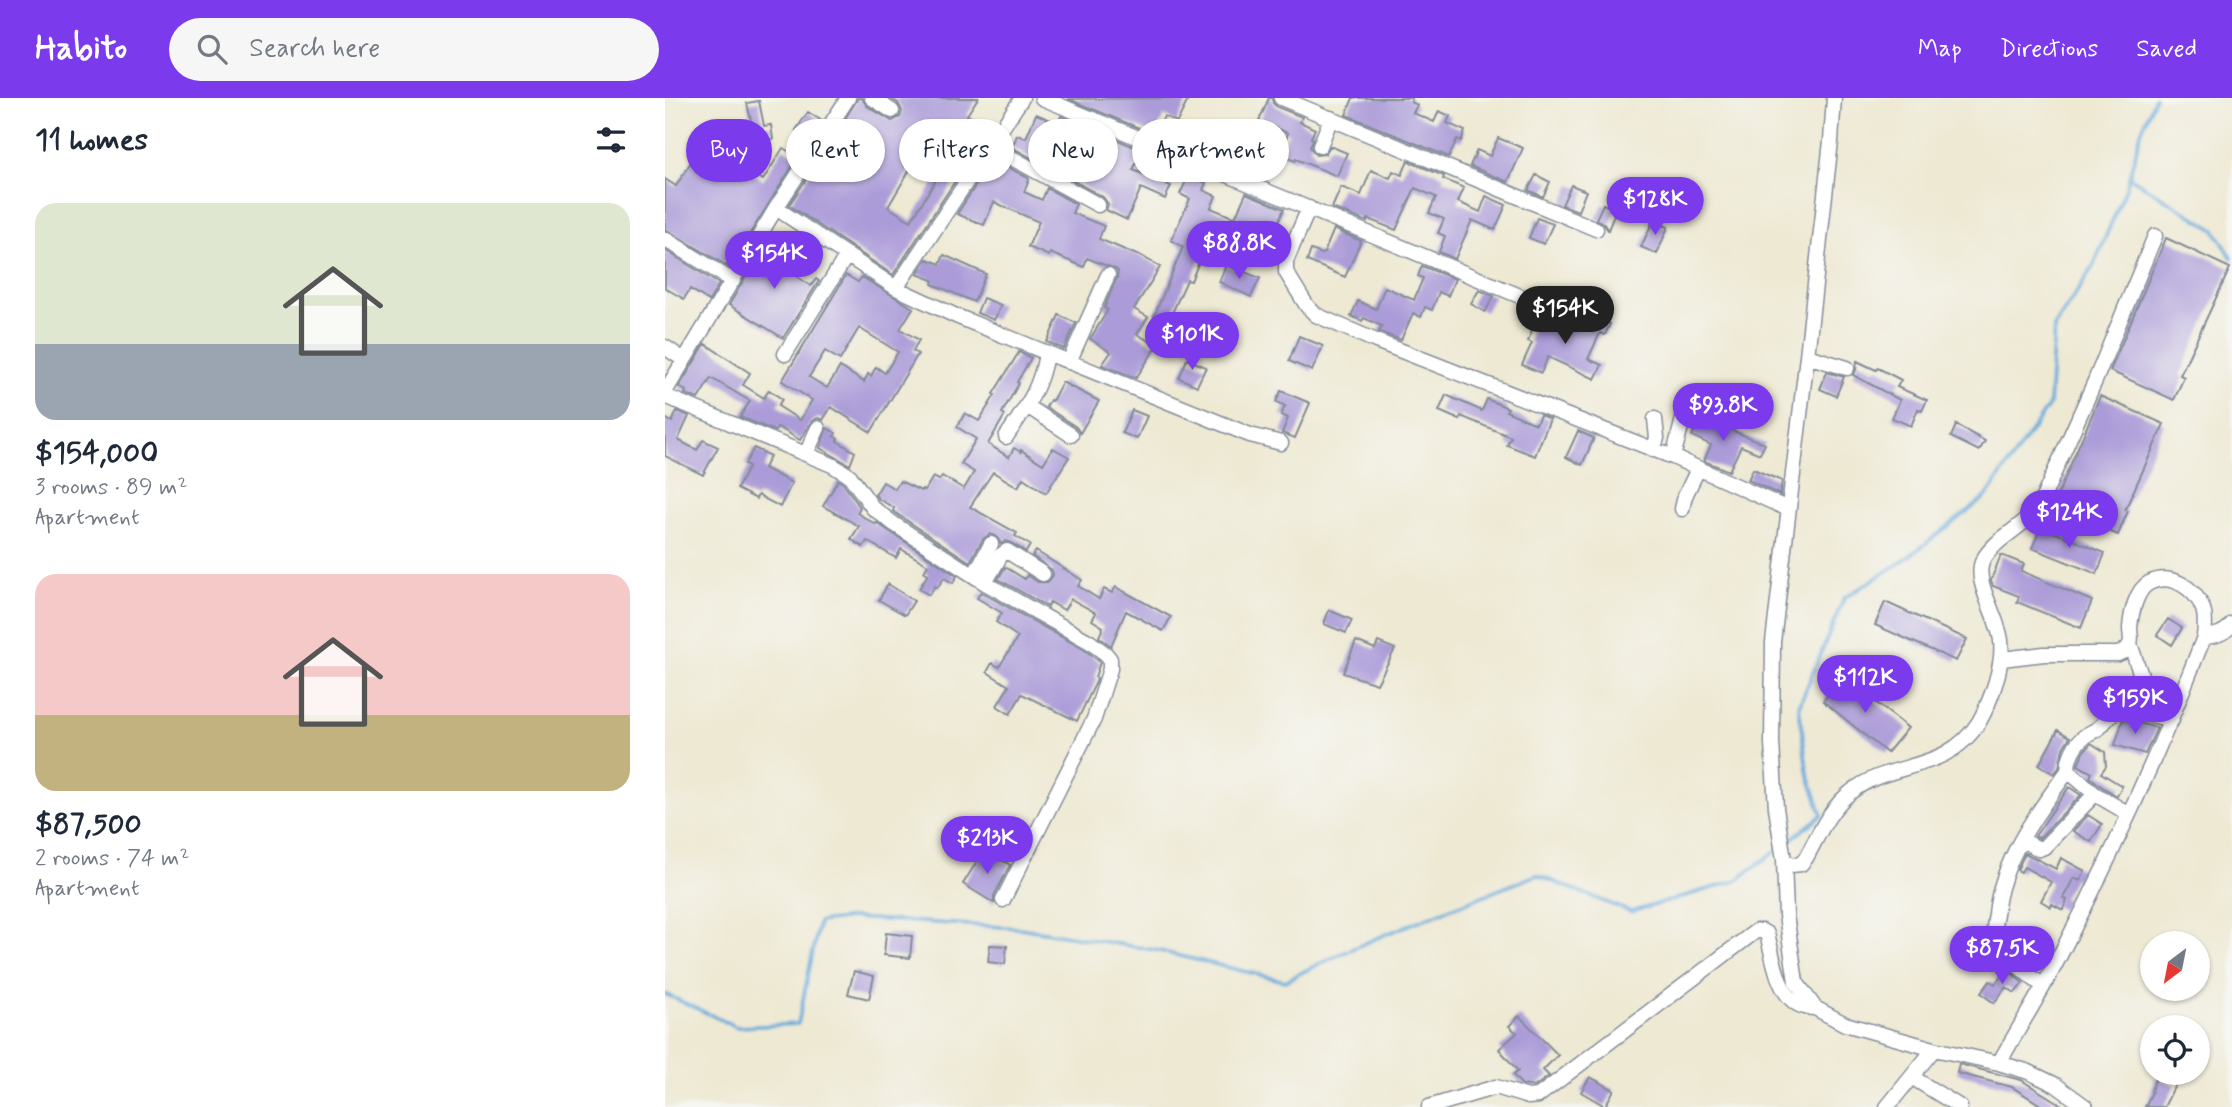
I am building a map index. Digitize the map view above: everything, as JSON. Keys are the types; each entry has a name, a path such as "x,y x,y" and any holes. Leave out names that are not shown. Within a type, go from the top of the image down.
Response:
{"street":[{"path":"848,98 776,208 665,394 832,465 850,476 873,508 980,579 1090,642 1110,659 1110,669 1094,719 1003,900"},
{"path":"872,98 892,111"},
{"path":"1008,119 1022,98"},
{"path":"1042,98 1573,318"},
{"path":"1281,98 1596,229"},
{"path":"1815,1009 1796,982 1786,915 1772,743 1773,642 1834,98"},
{"path":"1320,146 1331,118"},
{"path":"1014,159 1098,205"},
{"path":"896,288 966,182"},
{"path":"776,208 896,288 956,316 1250,435 1281,443"},
{"path":"1309,208 1286,261 1286,272 1307,306 1316,315 1673,457 1788,509"},
{"path":"1783,856 1791,865 1801,864 1830,812 1851,791 1874,778 1925,763 1950,751 1978,723 2001,659 2001,639 1979,578 1982,562 1999,539 2033,513 2042,500 2155,236"},
{"path":"665,239 733,281"},
{"path":"785,354 847,255"},
{"path":"1069,362 1108,275"},
{"path":"665,348 684,360"},
{"path":"1006,437 1035,394 1043,375 1046,354"},
{"path":"1807,356 1847,368"},
{"path":"1027,406 1071,435"},
{"path":"1653,450 1657,438 1655,419"},
{"path":"1673,457 1683,419"},
{"path":"806,454 818,428"},
{"path":"1682,509 1685,496 1699,469"},
{"path":"980,579 991,544"},
{"path":"980,579 1007,551 1043,574"},
{"path":"1999,1063 2043,986 2129,814 2172,720 2203,636 2203,609 2192,591 2179,582 2163,579 2148,584 2139,594 2133,610 2130,644 2155,715"},
{"path":"2203,636 2215,636 2232,624"},
{"path":"2001,659 2044,654 2118,654 2126,651 2130,644"},
{"path":"2043,986 2004,953 1994,930 1997,904 2006,874 2022,840 2042,806 2068,771 2072,751 2083,737 2099,727 2111,712 2120,708 2172,720"},
{"path":"2068,771 2095,794 2129,814"},
{"path":"2022,840 2039,849 2044,848 2095,794"},
{"path":"1429,1107 1459,1103 1496,1087 1528,1097 1538,1096 1756,931 1762,931 1767,934 1788,996 1799,1006 1815,1009 1845,1024 2029,1072 2047,1080 2086,1107"},
{"path":"1887,1107 1934,1049"},
{"path":"1918,1081 1960,1107"}],"building":[{"path":"858,98 862,98 867,106 892,121 900,117 902,111 898,103 890,98 978,98 967,115 973,119 899,119 899,182 903,182 888,207 911,221 935,182 954,182 893,275 789,205 805,182 885,182 885,119 845,119"},
{"path":"1189,98 1178,119 1164,116 1163,119 1132,119 1132,125 1068,99"},
{"path":"1269,98 1272,98 1277,107 1302,117 1300,122 1315,129 1310,147 1316,155 1325,154 1330,146 1347,153 1337,176 1289,158 1289,119 1260,119"},
{"path":"1353,98 1412,98 1411,102 1417,105 1413,113 1434,122 1439,111 1450,116 1447,123 1465,131 1461,141 1457,139 1449,157 1346,115"},
{"path":"759,101 763,119 751,119 747,103"},
{"path":"808,112 819,119 803,119"},
{"path":"1036,114 1048,119 1034,119"},
{"path":"1028,133 1028,156 1014,148 1017,135 1026,138"},
{"path":"1498,138 1523,148 1508,182 1470,166 1477,150 1490,156"},
{"path":"1118,140 1132,146 1132,182 1162,182 1171,186 1165,199 1141,188 1127,220 1106,210 1108,204 1103,197 1076,182 1118,182"},
{"path":"783,148 786,150 786,176 729,267 665,229 665,179 676,186 686,170 686,182 772,182 772,166"},
{"path":"1408,161 1444,176 1443,179 1464,188 1458,202 1480,212 1486,196 1506,205 1495,230 1472,220 1455,259 1439,252 1445,236 1438,233 1444,219 1429,213 1436,197 1415,188 1396,230 1332,208 1341,187 1361,195 1371,170 1390,178 1393,171 1402,175"},
{"path":"1014,170 1028,178 1024,192 1042,200 1047,188 1076,204 1072,213 1104,226 1099,239 1138,254 1160,267 1134,309 1148,317 1137,334 1157,346 1136,378 1102,365 1111,352 1090,339 1108,310 1104,308 1118,271 1087,258 1084,267 1028,247 1039,222 994,202 984,225 957,214 978,182 1014,182"},
{"path":"1536,175 1550,182 1543,197 1528,190"},
{"path":"1186,182 1204,182 1206,183 1203,190 1216,196 1211,208 1235,218 1246,193 1284,209 1268,246 1247,237 1244,246 1231,240 1228,248 1208,240 1191,281 1187,280 1168,322 1154,316 1183,247 1171,240 1190,199 1180,194"},
{"path":"1571,185 1586,191 1578,211 1562,205"},
{"path":"1603,204 1616,210 1608,230 1596,219"},
{"path":"1537,218 1553,224 1544,244 1529,238"},
{"path":"1653,221 1668,227 1657,254 1641,247"},
{"path":"1334,229 1361,241 1345,277 1307,261 1311,250 1324,253"},
{"path":"2166,238 2230,268 2180,375 2184,377 2174,400 2110,371"},
{"path":"779,240 801,253 791,273 811,286 816,279 819,281 783,338 729,305 758,256 765,260"},
{"path":"665,250 719,284 709,301 690,289 684,299 665,288"},
{"path":"944,255 986,274 974,302 932,284 933,280 917,274 927,259 940,264"},
{"path":"1226,265 1260,278 1251,297 1219,282"},
{"path":"1422,266 1455,279 1448,296 1439,292 1432,310 1425,307 1421,317 1413,313 1401,340 1379,332 1382,326 1351,316 1358,301 1376,309 1385,287 1414,300 1423,278 1418,276"},
{"path":"846,275 858,282 862,277 913,308 900,329 919,340 913,351 918,354 871,432 831,407 823,420 818,418 812,421 800,440 778,427 775,431 740,417 750,401 711,378 698,399 685,394 686,391 679,387 705,344 750,373 743,385 764,398 769,390 782,399 778,406 800,420 812,400 782,381","holes":["859,328 898,352 885,373 876,367 864,382 840,367 827,388 809,377 825,351 840,360"]},
{"path":"1479,290 1494,296 1485,312 1471,304"},
{"path":"983,298 1001,305 994,320 977,313"},
{"path":"1059,315 1076,323 1064,349 1047,342"},
{"path":"1592,315 1610,324 1605,335 1600,333 1588,359 1602,365 1595,379 1548,357 1541,373 1522,365 1532,343 1528,341 1538,316 1568,329 1577,327 1585,330"},
{"path":"1299,336 1323,346 1312,371 1289,361"},
{"path":"1019,352 1031,358 1002,413 1005,415 988,444 1009,457 1014,448 1021,450 1043,464 1053,448 1069,457 1046,493 1023,478 1018,487 993,472 970,507 1017,533 1015,536 1030,545 1026,552 1006,541 1001,544 996,536 990,534 983,539 970,562 900,516 893,511 894,508 875,495 883,482 895,489 900,481 921,491 925,490 933,477 939,480 942,476 964,489 974,472 961,464 976,439 957,427 965,413 979,421"},
{"path":"1187,359 1206,367 1197,386 1179,378"},
{"path":"1857,361 1901,380 1897,387 1927,400 1922,411 1918,409 1911,426 1892,418 1900,400 1853,375"},
{"path":"1827,372 1844,377 1836,396 1820,389"},
{"path":"1062,382 1099,401 1080,433 1076,427 1046,407"},
{"path":"1281,391 1310,403 1295,438 1282,433 1288,418 1281,415 1285,406 1276,402"},
{"path":"1446,395 1482,411 1487,399 1536,424 1540,415 1550,419 1535,456 1507,445 1511,437 1461,416 1460,420 1439,411"},
{"path":"2100,396 2164,424 2125,510 2128,511 2118,535 2052,508"},
{"path":"1132,410 1147,416 1137,439 1122,433"},
{"path":"677,411 689,416 678,440 697,450 703,440 718,447 703,475 665,456 665,418 672,422"},
{"path":"1699,417 1765,444 1760,454 1741,446 1729,471 1704,461 1711,445 1692,436"},
{"path":"1956,425 1985,441 1979,451 1951,437"},
{"path":"827,428 836,433 834,436 837,441 855,452 850,465 820,448"},
{"path":"1578,431 1594,438 1582,465 1566,457"},
{"path":"754,448 770,456 764,468 792,483 780,507 758,495 756,499 737,489 749,466 745,464"},
{"path":"1753,469 1782,481 1780,495 1748,480"},
{"path":"838,480 860,507 857,513 877,523 957,576 953,583 944,578 929,595 919,589 928,574 924,572 928,565 901,549 896,558 867,541 863,547 851,539 859,526 823,506"},
{"path":"2041,527 2105,553 2097,574 2032,548"},
{"path":"1036,551 1082,580 1078,586 1099,599 1104,589 1112,593 1116,587 1171,617 1163,631 1126,611 1111,646 1099,637 1103,627 1092,620 1096,613 1071,599 1064,610 1050,602 1048,607 998,579 1005,567 1025,579 1027,575 1038,582 1048,582 1053,575 1052,570 1032,556"},
{"path":"2001,555 2024,564 2021,571 2092,601 2081,628 2017,602 2019,596 1993,586 1991,580"},
{"path":"888,584 914,601 905,615 879,600"},
{"path":"981,592 1085,650 1100,662 1096,682 1077,721 1022,694 1010,714 997,706 1009,686 987,672 992,663 999,667 1018,637 996,622 1002,613 977,598"},
{"path":"1885,602 1967,639 1956,661 1875,625"},
{"path":"1329,610 1352,620 1346,633 1324,624"},
{"path":"2168,619 2182,628 2172,645 2157,635"},
{"path":"1356,641 1375,649 1378,642 1395,649 1377,684 1343,673"},
{"path":"1843,676 1908,728 1887,753 1823,701"},
{"path":"2123,719 2157,728 2145,754 2115,745"},
{"path":"2058,730 2070,737 2063,748 2059,768 2054,774 2039,765"},
{"path":"2091,743 2105,752 2106,766 2101,773 2122,786 2117,796 2090,777 2092,773 2078,765 2083,752"},
{"path":"2069,787 2081,795 2039,838 2035,836"},
{"path":"2088,815 2102,824 2091,842 2073,831"},
{"path":"984,850 1010,865 994,896 994,903 963,884"},
{"path":"2025,853 2056,869 2061,858 2085,871 2080,881 2074,878 2063,898 2067,900 2063,910 2041,901 2051,882 2024,867 2021,872 2017,870"},
{"path":"886,933 912,936 910,958 884,955"},
{"path":"990,945 1007,946 1005,964 988,962"},
{"path":"2007,969 2023,983 2015,993 2006,987 1994,1003 1981,993 1990,981 1995,984"},
{"path":"854,971 874,976 869,999 848,994"},
{"path":"1519,1016 1558,1055 1543,1070 1549,1076 1534,1087 1522,1085 1513,1075 1518,1071 1499,1049 1517,1033 1509,1026"},
{"path":"1959,1064 2021,1080 2065,1107 2044,1107 2012,1087 1957,1073"},
{"path":"1590,1077 1614,1090 1605,1106 1581,1092"},
{"path":"2153,1085 2175,1085 2164,1107 2145,1107"}],"waterway":[{"path":"1786,843 1822,815 1807,770 1799,706 1844,598 1903,561 1986,497 2049,405 2054,327 2093,267 2126,188 2141,132 2155,98"},
{"path":"2129,177 2215,230 2232,258"},
{"path":"665,994 737,1027 798,1024 819,922 852,918 1020,928 1155,950 1285,981 1378,938 1537,875 1631,912 1736,881 1777,850"}]}
